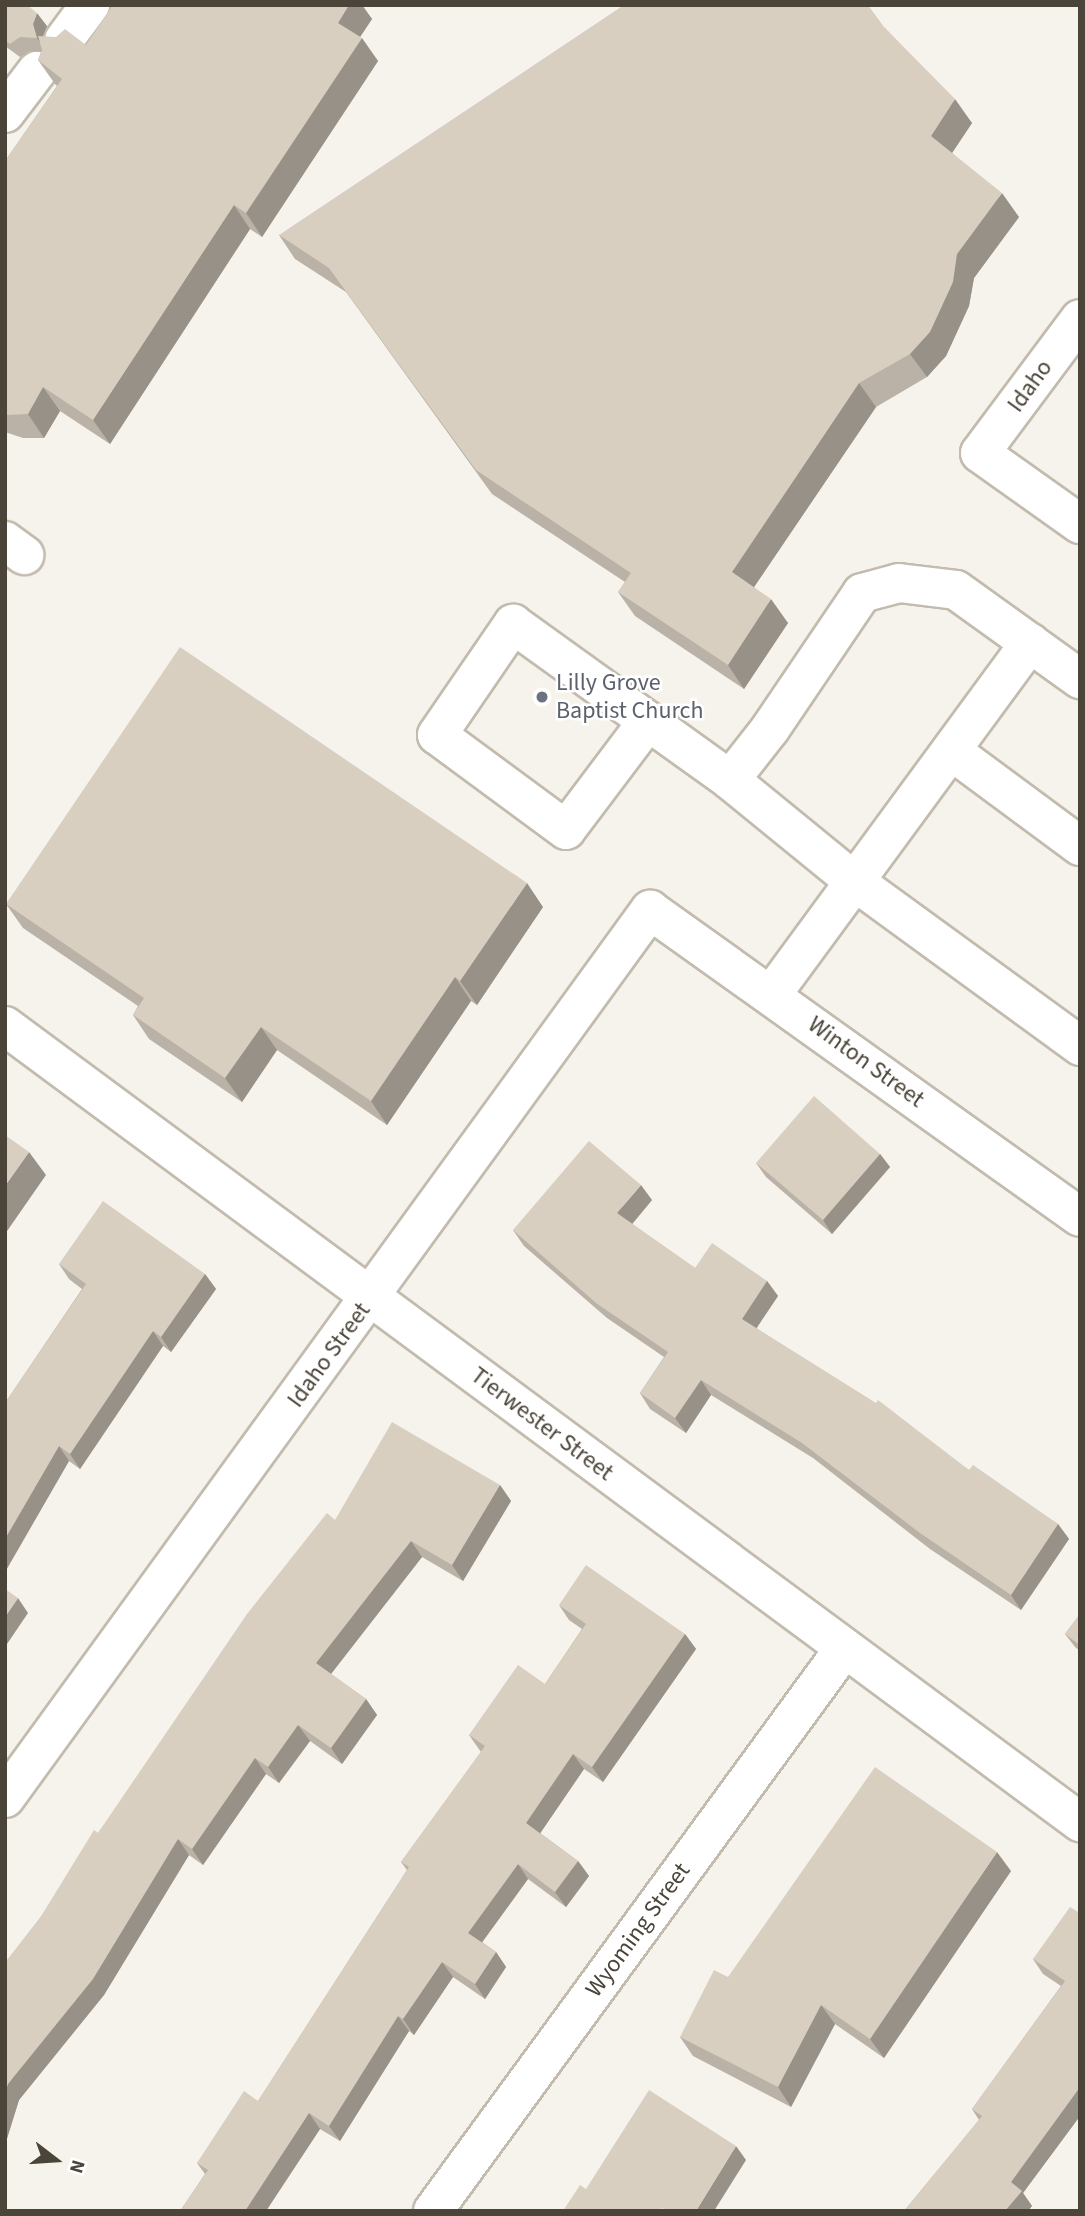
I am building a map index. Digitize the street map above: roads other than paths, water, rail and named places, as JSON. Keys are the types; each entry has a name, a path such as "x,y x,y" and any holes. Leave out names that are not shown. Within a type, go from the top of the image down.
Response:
{"street":[{"path":"64,40 90,5"},
{"path":"5,113 37,71"},
{"name":"Idaho","path":"1080,319 981,453 1080,524"},
{"path":"730,780 862,593 900,583 956,590 1080,680"},
{"path":"648,721 566,830 437,735 513,624 648,721 730,780 854,881 1080,1046"},
{"path":"772,993 953,752 1030,643"},
{"path":"953,752 1080,846"},
{"name":"Winton Street","path":"650,910 772,993 1080,1217"},
{"name":"Idaho Street","path":"5,1798 372,1297 650,910"},
{"name":"Tierwester Street","path":"5,1026 1080,1822"},
{"name":"Wyoming Street","path":"433,2211 844,1649"}],"place":[{"name":"Lilly Grove Baptist Church","path":"542,697"}]}
